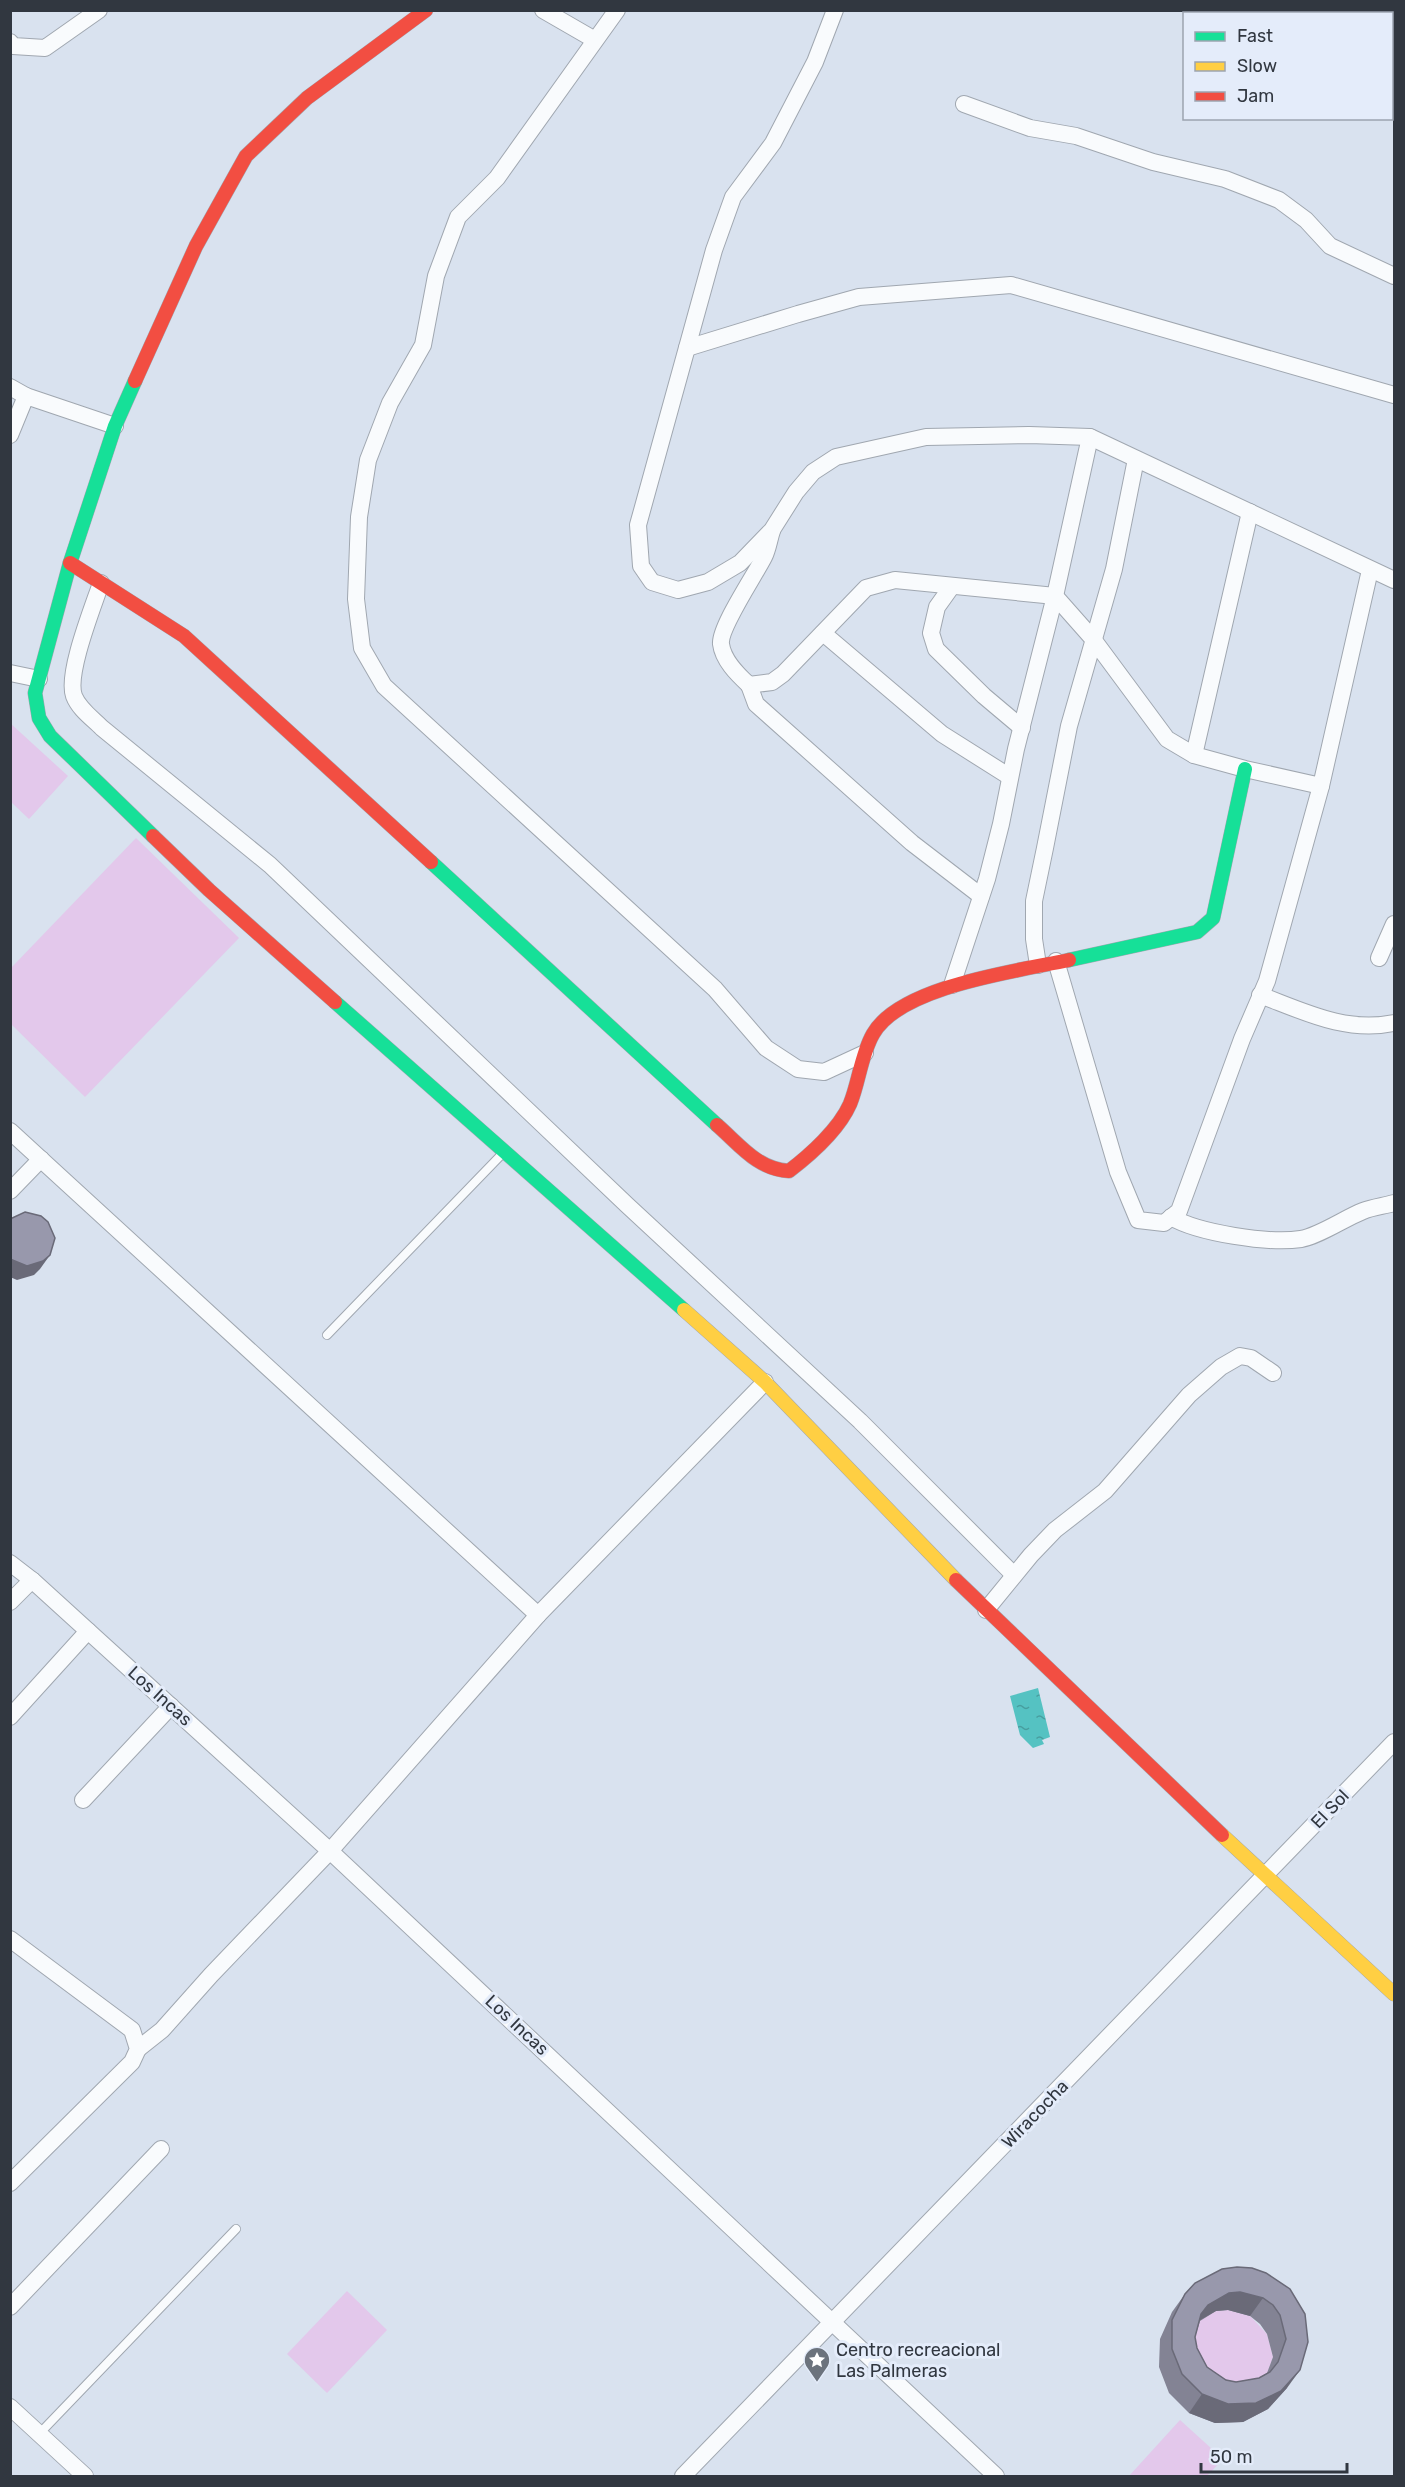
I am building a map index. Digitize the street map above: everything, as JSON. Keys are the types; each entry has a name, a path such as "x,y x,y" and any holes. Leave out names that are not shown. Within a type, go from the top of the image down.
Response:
{"street":[{"path":"10,42 13,46 45,48 99,10"},
{"path":"426,10 307,98 246,156 196,246 115,426 70,563 35,693 39,718 50,736 209,890 765,1382 986,1610 1266,1877 1395,1994"},
{"path":"543,10 595,40"},
{"path":"617,10 497,178 458,217 436,276 423,345 390,403 368,460 359,517 356,599 362,648 384,686 715,989 766,1048 798,1069 824,1072 865,1053"},
{"path":"835,10 815,62 773,143 733,197 714,250 638,525 641,566 652,582 678,590 708,582 740,563 772,530 796,492 813,472 836,457 926,437 1029,435 1090,437 1395,580"},
{"path":"964,104 1030,128 1076,136 1153,162 1225,179 1280,200 1306,220 1330,246 1395,276"},
{"path":"687,348 859,297 1011,285 1395,395"},
{"path":"10,387 26,396 115,426"},
{"path":"10,435 26,396"},
{"path":"952,985 981,896 1001,824 1090,437"},
{"path":"1038,965 1034,939 1034,901 1069,726 1114,569 1136,459"},
{"path":"1194,755 1250,512"},
{"path":"772,530 765,554 724,627 721,642 725,656 749,685 756,704 912,843 981,896"},
{"path":"70,563 184,636 757,1161 772,1170 789,1171 816,1150 849,1106 873,1034 894,1011 952,985 1197,932 1213,918 1245,769"},
{"path":"1056,961 1118,1172 1138,1220 1164,1223 1179,1211 1242,1039 1267,981 1321,786 1370,570"},
{"path":"749,685 771,682 783,674 866,588 896,580 1055,596 1093,639 1167,739 1194,755 1321,786"},
{"path":"101,583 72,676 73,694 79,705 102,728 270,865 636,1213 860,1421 1014,1575"},
{"path":"952,586 937,607 931,633 936,649 984,696 1022,728"},
{"path":"823,633 942,734 1010,777"},
{"path":"10,673 39,679"},
{"path":"1379,958 1395,924"},
{"path":"1260,995 1335,1023 1369,1027 1395,1023"},
{"path":"10,1131 538,1616"},
{"path":"10,1191 41,1159"},
{"path":"1171,1217 1186,1226 1210,1231 1263,1239 1302,1239 1365,1210 1395,1203"},
{"path":"986,1610 1014,1575 1056,1530 1105,1491 1189,1395 1221,1367 1240,1356 1251,1358 1273,1373"},
{"path":"10,2183 132,2062 138,2049 162,2030 330,1851 538,1616 765,1382"},
{"name":"Los Incas","path":"10,1563 32,1580 330,1851 996,2476"},
{"path":"10,1602 32,1580"},
{"path":"10,1716 88,1631"},
{"path":"83,1800 171,1706"},
{"name":"El Sol","path":"1266,1877 1395,1742"},
{"name":"Wiracocha","path":"683,2476 1266,1877"},
{"path":"10,1939 132,2030 138,2049"},
{"path":"10,2307 161,2149"},
{"path":"10,2407 85,2476"}],"lane":[{"path":"327,1335 504,1151"},
{"path":"39,2434 236,2229"}],"shaded area":[{"path":"10,723 68,776 29,819 11,802"},
{"path":"136,838 239,938 85,1097 11,1024 11,968"},
{"path":"347,2291 387,2330 327,2393 287,2354"},
{"path":"1228,2310 1250,2316 1267,2334 1273,2357 1265,2380 1194,2386 1195,2323 1216,2311"},
{"path":"1180,2420 1223,2459 1207,2476 1129,2476"}],"water":[{"path":"1038,1688 1050,1737 1042,1740 1044,1744 1033,1748 1020,1735 1010,1696"}],"building":[{"path":"25,1212 41,1216 48,1222 55,1238 50,1255 43,1261 27,1266 10,1259 10,1219"},
{"path":"1252,2268 1266,2273 1290,2289 1305,2314 1308,2342 1300,2370 1281,2391 1256,2403 1228,2404 1202,2394 1182,2374 1172,2349 1172,2320 1185,2294 1195,2283 1222,2269","holes":["1240,2292 1263,2298 1273,2305 1280,2315 1286,2339 1278,2362 1270,2372 1259,2378 1236,2382 1226,2380 1207,2367 1197,2348 1195,2337 1201,2314 1208,2305 1229,2293"]}],"traffic: fast":[{"path":"135,381 115,426 70,563 35,693 39,718 50,736 153,836"},
{"path":"1069,960 1197,932 1213,918 1245,769"},
{"path":"431,862 717,1125"},
{"path":"335,1002 684,1310"}],"traffic: slow":[{"path":"684,1310 765,1382 956,1580"},
{"path":"1222,1835 1394,1994"}],"traffic: jam":[{"path":"135,381 196,246 246,156 307,98 426,10"},
{"path":"70,563 184,636 431,862"},
{"path":"153,836 209,890 335,1002"},
{"path":"717,1125 758,1161 767,1166 789,1171 823,1141 839,1123 853,1096 869,1042 887,1017 933,992 962,983 1069,960"},
{"path":"956,1580 1222,1835"}],"place":[{"name":"Centro recreacional Las Palmeras","path":"817,2383"}]}
